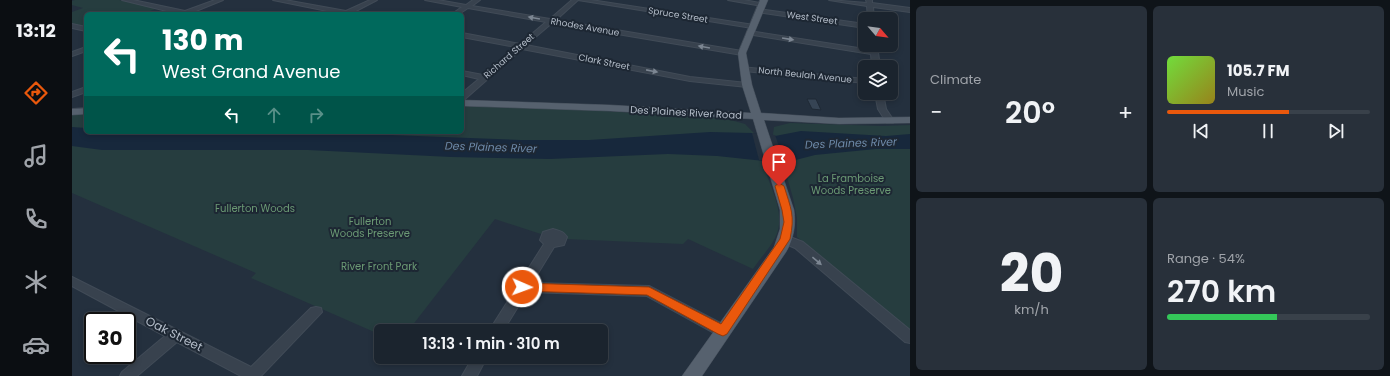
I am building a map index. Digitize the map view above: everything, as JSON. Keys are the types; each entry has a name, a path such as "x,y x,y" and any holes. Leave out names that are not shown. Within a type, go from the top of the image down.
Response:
{"main road":[{"path":"691,376 785,239 789,222 787,210 748,85 742,53 762,5"},
{"name":"Des Plaines River Road","path":"464,103 610,108 839,121 910,120"},
{"path":"72,112 84,111"}],"street":[{"path":"125,0 177,12"},
{"path":"191,12 220,0"},
{"path":"276,0 338,12"},
{"path":"352,12 374,0"},
{"name":"Rhodes Avenue","path":"428,0 742,53"},
{"path":"458,12 477,0"},
{"name":"Richard Street","path":"464,95 575,0"},
{"name":"Spruce Street","path":"580,0 875,53"},
{"name":"West Street","path":"731,0 858,25"},
{"path":"832,0 869,2 910,10"},
{"path":"869,2 870,12"},
{"path":"72,26 84,29"},
{"name":"Clark Street","path":"464,35 690,78 748,85"},
{"path":"72,54 84,50"},
{"path":"875,53 876,60"},
{"name":"North Beulah Avenue","path":"744,69 858,80"},
{"path":"464,73 484,78"},
{"path":"72,95 84,90"},
{"path":"880,100 882,109 890,121"},
{"path":"785,239 799,245 910,338"},
{"path":"500,324 550,243"},
{"name":"Oak Street","path":"72,281 253,376"},
{"path":"522,287 649,291 723,331"},
{"path":"253,376 316,312"},
{"path":"127,376 176,335"},
{"path":"469,376 476,364"}],"green space":[{"path":"119,0 158,8 147,12 84,12 84,27 72,24 72,12 83,8 72,5 72,1"},
{"name":"Fullerton Woods Preserve","path":"464,106 590,110 727,119 745,124 754,133 752,133 759,160 762,160 776,199 779,219 775,238 753,269 688,239 683,244 565,239 544,235 495,219 413,324 374,324 374,332 251,278 256,273 72,193 72,115 84,114 84,134 464,134"},
{"name":"La Framboise Woods Preserve","path":"790,123 881,126 910,125 910,331 797,237 797,218 793,198 775,135 773,135 774,127"}],"water":[{"name":"Des Plaines River","path":"72,127 84,128 84,134 364,134 521,140 589,140 710,132 752,133 775,136 801,131 886,136 910,134 910,149 876,149 815,155 784,163 717,156 668,154 550,159 451,157 308,150 102,150 72,146"}],"pier":[{"path":"752,133 775,135 785,163 759,160"}],"building":[{"path":"807,99 816,99 821,110 812,109"}],"route":[{"path":"522,287 649,291 723,331 781,248 785,239 789,222 787,210 779,186"}],"park label":[{"name":"Fullerton Woods","path":"255,208"},
{"name":"River Front Park","path":"379,266"}]}
